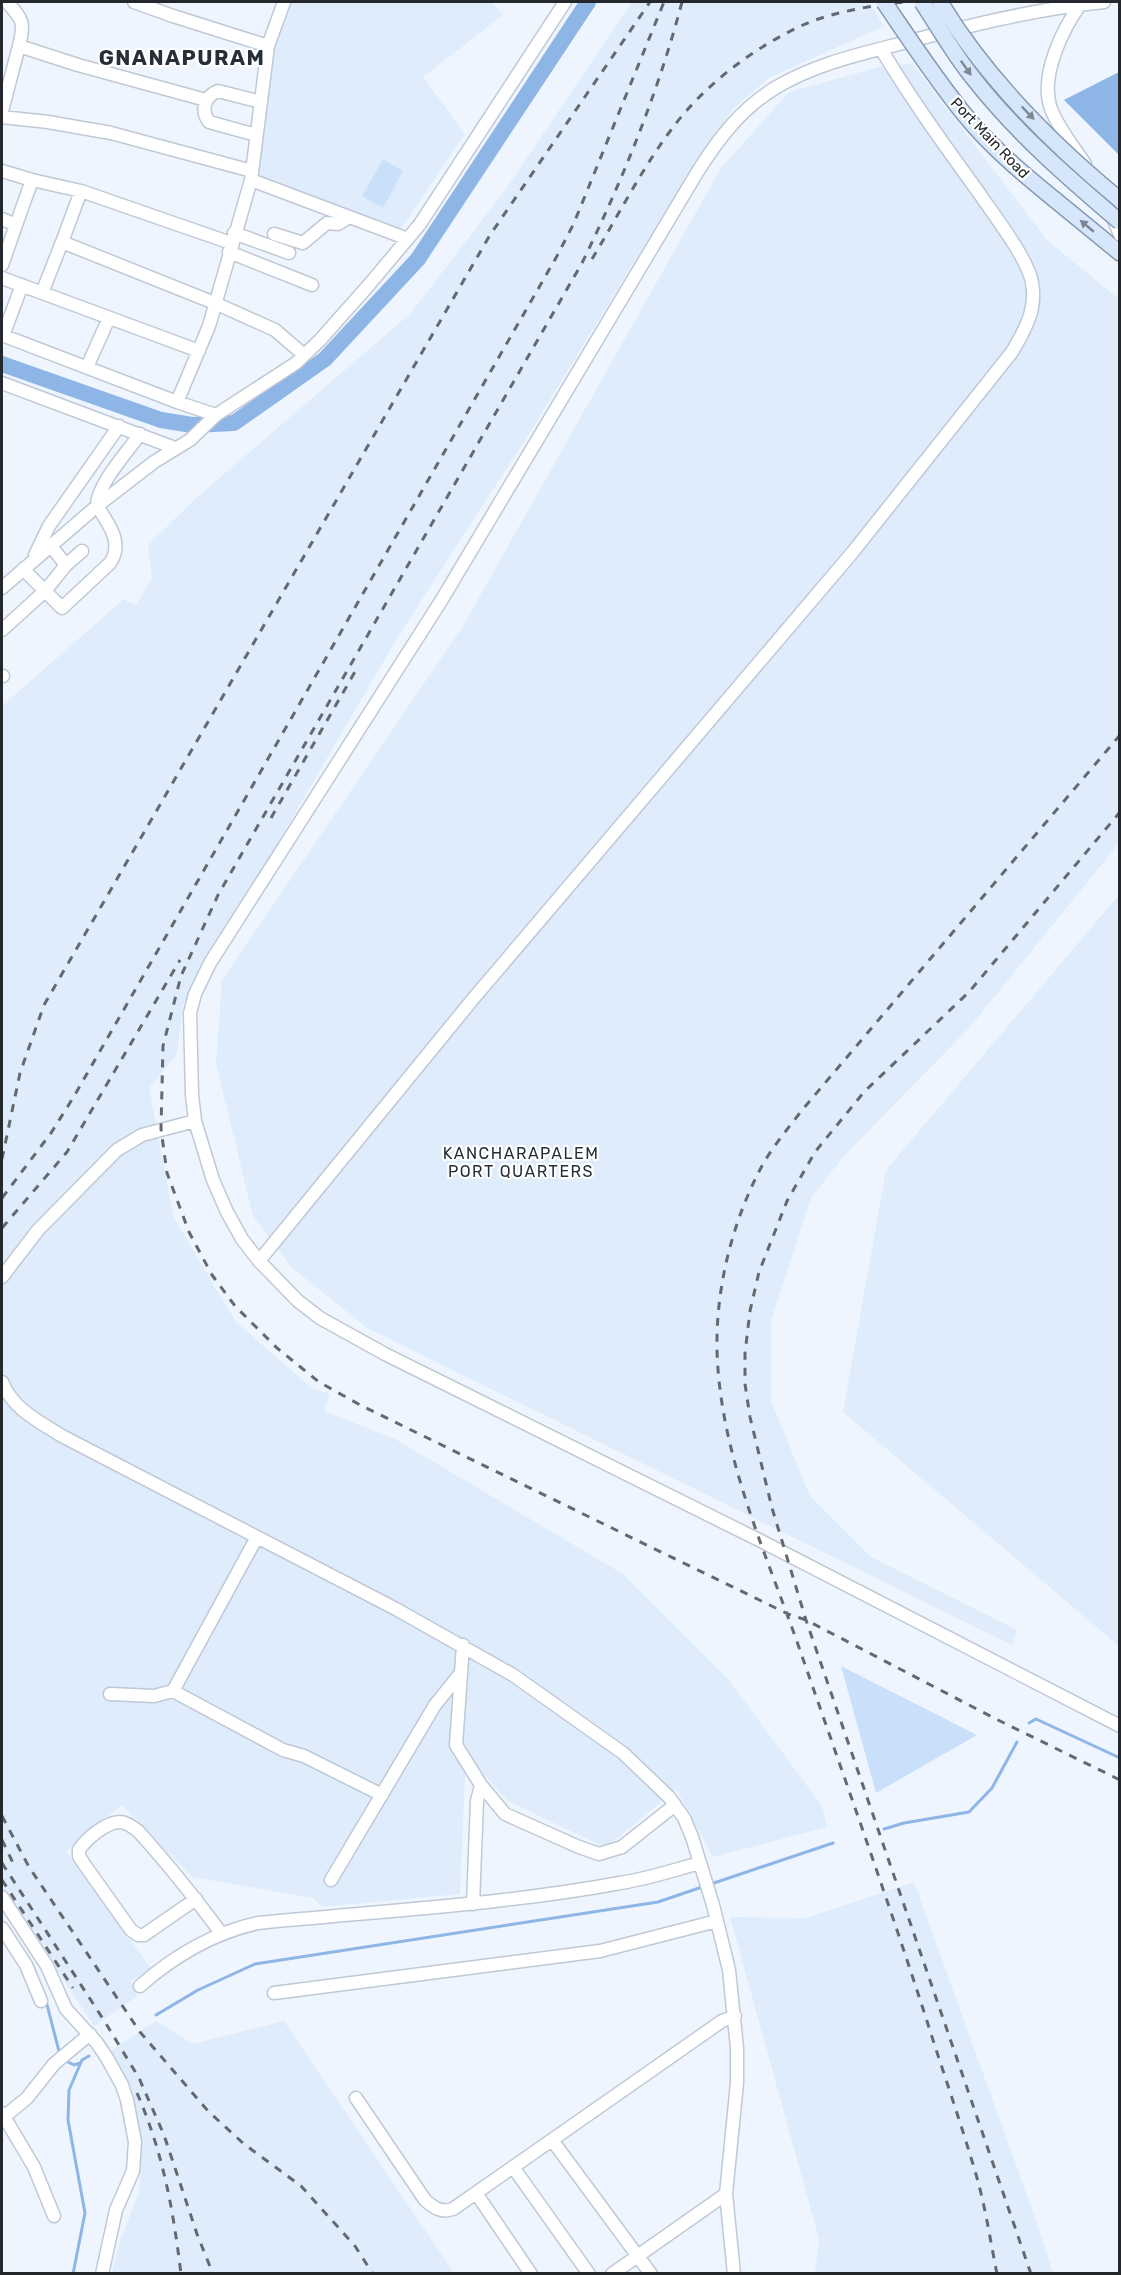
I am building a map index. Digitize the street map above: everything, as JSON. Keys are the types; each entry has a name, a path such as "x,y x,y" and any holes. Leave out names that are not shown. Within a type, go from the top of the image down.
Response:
{"main road":[{"name":"Port Main Road","path":"885,2 931,73 966,116 1030,180 1119,253"},
{"path":"922,2 969,73 1002,113 1032,145 1119,222"},
{"path":"940,2 999,83 1047,133 1119,200"}],"street":[{"path":"2,111 24,25 7,2"},
{"path":"134,2 268,46"},
{"path":"177,402 217,304 231,243 251,175 268,46 284,2"},
{"path":"2,588 33,559 98,506 175,448 190,440 214,418 286,370 328,331 408,239 565,2"},
{"path":"1104,2 1081,3 986,21 811,70 773,89 751,105 730,125 704,162 441,601 210,963 195,994 190,1013 195,1121 213,1180 227,1212 259,1261 298,1301 320,1318 386,1354 761,1541 1119,1726"},
{"path":"1081,3 1058,44 1050,73 1048,92 1050,106 1057,123 1105,198 1119,235"},
{"path":"19,46 78,65 206,100"},
{"path":"259,1261 481,990 852,553 1012,352 1026,328 1033,304 1032,282 1024,264 1007,234 909,94 881,49"},
{"path":"256,135 209,122 204,110 206,100 218,92 261,102"},
{"path":"2,117 111,133 251,175 349,217 408,239"},
{"path":"2,171 81,191 231,243 312,285"},
{"path":"2,266 32,180"},
{"path":"42,293 81,191"},
{"path":"274,234 303,243 327,223 338,224 349,217"},
{"path":"2,219 16,225"},
{"path":"62,242 217,304 275,330 304,355"},
{"path":"231,243 289,253"},
{"path":"2,278 199,351"},
{"path":"22,285 2,335 214,418"},
{"path":"87,368 109,318"},
{"path":"2,383 175,448"},
{"path":"33,559 49,526 118,426"},
{"path":"23,569 62,609 114,557 115,536 98,506 99,494 140,434"},
{"path":"50,545 66,565"},
{"path":"2,630 45,591 66,565 82,551"},
{"path":"2,1277 38,1230 117,1150 142,1135 195,1121"},
{"path":"2,1382 5,1395 28,1414 62,1436 463,1645 513,1675 596,1732 648,1775 675,1805 684,1818 692,1837 713,1905 729,1970 735,2016 738,2048 737,2083 726,2194 734,2274"},
{"path":"173,1691 257,1537"},
{"path":"463,1645 456,1744 481,1785 505,1814 599,1854 622,1846 675,1805"},
{"path":"331,1880 435,1705 460,1674"},
{"path":"110,1694 154,1696 173,1691 283,1750 304,1756 381,1795"},
{"path":"473,1904 477,1801 481,1785"},
{"path":"196,1899 144,1935 138,1935 131,1930 84,1864 79,1850 88,1839 107,1826 123,1822 138,1831 196,1899 221,1934"},
{"path":"140,1986 156,1972 193,1948 221,1934 258,1923 473,1904 620,1884 701,1868"},
{"path":"2,1897 47,1966 66,2009 93,2038 107,2058 122,2085 127,2100 135,2149 133,2171 116,2210 102,2274"},
{"path":"274,1993 600,1952 717,1921"},
{"path":"2,1928 23,1959 41,2001"},
{"path":"356,2098 425,2200 434,2208 444,2212 453,2209 722,2020 735,2016"},
{"path":"54,2216 34,2167 3,2115 27,2098 62,2057 93,2038"},
{"path":"552,2140 651,2274"},
{"path":"513,2167 589,2274"},
{"path":"476,2193 531,2274"},
{"path":"612,2274 726,2194"}],"shaded area":[{"path":"290,2 492,2 503,15 423,77 465,134 399,232 257,178 273,48"},
{"path":"632,2 869,2 884,26 769,78 733,109 693,166 529,434 399,635 183,1005 177,1054 149,1088 174,1218 236,1322 312,1388 330,1394 324,1411 395,1439 623,1574 728,1679 822,1806 827,1827 713,1857 676,1789 606,1848 508,1801 481,1772 465,1777 460,1894 322,1907 313,1898 192,1877 122,1805 66,1851 151,1969 131,1981 138,1996 94,2026 2,1886 2,706 124,599 136,605 152,578 148,545 194,500 411,313 506,189"},
{"path":"913,64 1047,240 1119,299 1119,843 970,1027 843,1157 811,1198 771,1321 771,1401 810,1496 871,1557 1017,1630 1012,1645 367,1328 291,1267 253,1216 216,1064 222,980 463,626 721,168 789,92 879,67"},
{"path":"383,159 403,171 383,208 362,196"},
{"path":"1119,895 1119,1646 843,1412 886,1170"},
{"path":"841,1666 977,1735 876,1793"},
{"path":"914,1882 1053,2273 815,2273 819,2239 730,1917 806,1918"},
{"path":"156,2021 193,2044 284,2021 454,2273 112,2273 119,2244 139,2192 141,2160 137,2129 109,2052"}],"water":[{"path":"1119,72 1119,155 1064,100"}],"waterway":[{"path":"2,364 161,420 192,425 234,423 325,359 418,259 588,2"},
{"path":"1029,1723 1036,1719 1120,1758"},
{"path":"884,1829 904,1823 969,1812 992,1788 1017,1742"},
{"path":"711,1884 833,1843"},
{"path":"156,2015 198,1990 255,1964 658,1902 705,1886"},
{"path":"46,2001 60,2055"},
{"path":"73,2274 85,2213 68,2120 69,2090 82,2060 89,2056"},
{"path":"64,2060 74,2065 80,2063"}],"railway":[{"path":"2,1159 20,1073 44,1005 490,235 650,2"},
{"path":"2,1198 51,1133 73,1098 557,256 574,223 664,2"},
{"path":"682,2 651,102 612,200 582,263 218,895 181,976 163,1046 161,1129 167,1173 189,1232 212,1275 235,1306 277,1348 319,1382 362,1406 788,1614 806,1620 994,1718 1120,1780"},
{"path":"592,259 660,145 684,114 731,69 784,34 814,20 853,10 905,2"},
{"path":"271,818 356,670"},
{"path":"997,2274 982,2196 957,2114 881,1882 736,1466 726,1427 720,1388 717,1325 723,1277 735,1230 752,1185 772,1150 803,1109 1120,735"},
{"path":"1031,2274 806,1620 772,1508 750,1417 745,1384 745,1353 750,1311 759,1272 787,1201 815,1152 864,1092 969,992 1120,812"},
{"path":"2,1228 67,1152 180,960"},
{"path":"2,1816 29,1867 140,2032 208,2111 244,2144 301,2186 355,2246 373,2274"},
{"path":"2,1840 13,1863"},
{"path":"2,1863 139,2078 164,2135 213,2274"},
{"path":"2,1880 73,1988"},
{"path":"137,2093 154,2137 166,2181 181,2274"}],"district":[{"name":"GNANAPURAM","path":"182,58"},
{"name":"KANCHARAPALEM PORT QUARTERS","path":"521,1162"}]}
